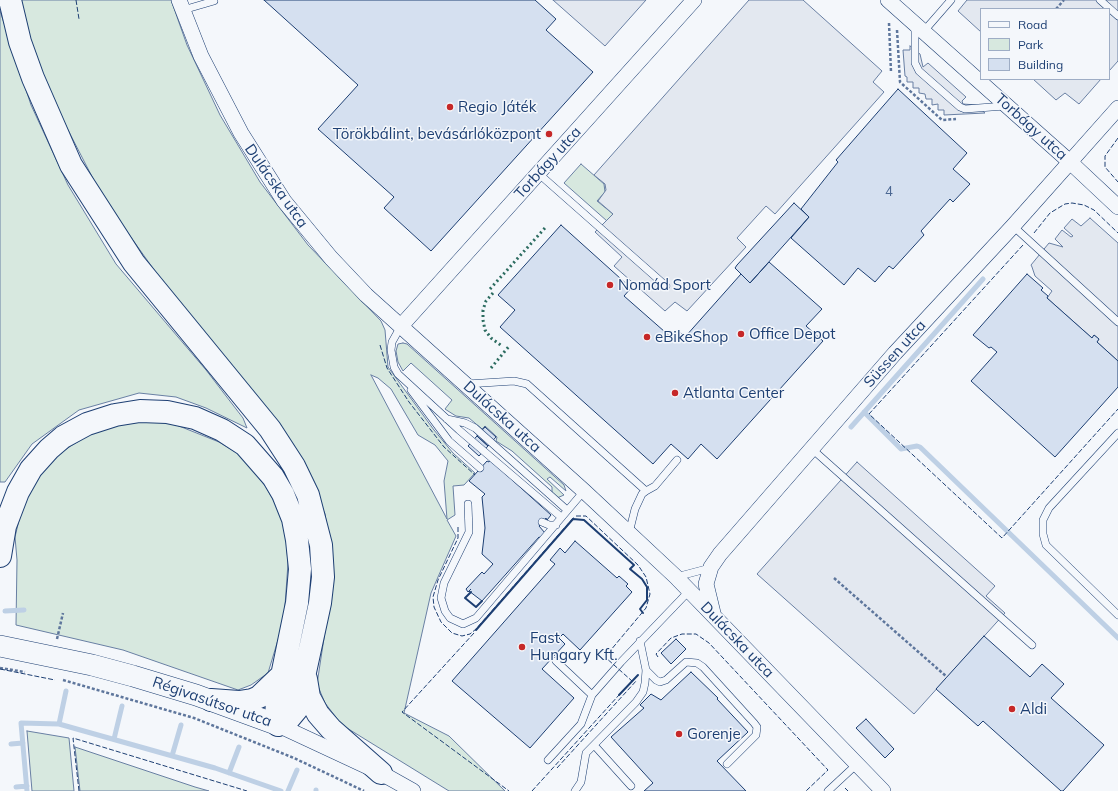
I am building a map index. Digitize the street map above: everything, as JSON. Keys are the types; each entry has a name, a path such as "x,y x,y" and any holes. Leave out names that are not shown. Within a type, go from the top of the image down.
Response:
{"highway":[{"path":"0,556 5,526 18,492 32,469 49,449 63,437 87,424 115,415 140,410 167,412 195,418 222,430 245,445 273,477 283,494 293,519 298,540 300,569 297,603 276,711 278,725 287,721 297,709 320,603 323,577 321,545 316,518 308,495 294,466 270,429 134,263 71,165 33,78 20,42 10,0"},
{"path":"305,670 309,697 318,714 331,729 381,773"},
{"path":"212,700 239,702 252,700 263,693 282,675"}],"street":[{"name":"Torbágy utca","path":"401,326 694,0"},
{"name":"Torbágy utca","path":"888,0 920,27 1118,207"},
{"name":"Dulácska utca","path":"181,5 216,89 241,133 284,201 331,258 366,295 584,491 676,577 883,791"},
{"name":"Süssen utca","path":"714,616 708,598 706,584 711,568 720,554 895,353 1013,226 1118,108"},
{"name":"Régivasútsor utca","path":"0,646 55,648 133,676 212,700 278,725 381,773 413,791"}],"lane":[{"path":"951,0 920,27 915,63 919,71 965,109 1007,106"},
{"path":"1100,0 1109,8"},
{"path":"181,5 214,1"},
{"path":"1110,9 1118,16"},
{"path":"539,174 666,286"},
{"path":"1013,226 1118,322"},
{"path":"401,326 392,342 391,350 394,366 398,374 449,440 480,468"},
{"path":"398,374 447,419 561,517"},
{"path":"466,384 514,381 527,384 646,491"},
{"path":"447,419 465,423 475,428 567,510"},
{"path":"1118,433 1049,508 1043,520 1043,534 1046,545 1118,615"},
{"path":"812,450 1032,645"},
{"path":"629,533 639,499 646,491 655,486 677,460"},
{"path":"468,504 469,532 444,583 441,598 445,611 457,622 469,623 476,618 584,491"},
{"path":"542,522 549,525 556,525"},
{"path":"676,577 711,568"},
{"path":"548,760 581,724 592,696 640,641 689,591"},
{"path":"575,791 581,782 586,753 636,702 643,692 646,683 646,670 640,641"},
{"path":"556,661 592,696"},
{"path":"646,670 660,682 666,680 686,662 697,663 703,667 754,723 757,727 756,736 726,764"},
{"path":"594,745 631,786"},
{"path":"828,791 857,764"}],"path":[{"path":"1057,8 1064,0"},
{"path":"889,23 891,72"},
{"path":"834,578 947,677"},
{"path":"55,648 63,613"},
{"path":"60,679 158,706 215,726 322,770 364,791"}],"green space":[{"path":"15,0 171,0 187,45 220,115 260,182 308,245 381,321 385,330 388,367 434,430 453,453 475,473 464,485 453,486 455,515 447,520 456,536 431,593 404,713 449,736 505,791 449,791 342,725 325,703 317,684 333,568 325,514 306,469 162,281 103,198 50,95","holes":["371,375 378,378 391,389 418,435 435,445 448,461 444,481 447,519"]},
{"path":"0,11 31,105 68,185 116,264 206,370 243,418 247,428 206,408 176,397 139,393 79,410 32,444 5,482 0,482"},
{"path":"581,164 604,184 605,192 597,201 613,214 620,206 607,221 564,183"},
{"path":"398,344 407,344 564,485 566,491 550,477 547,479 564,495 557,498 552,494 552,487 512,451 496,441 497,437 485,426 482,429 469,418 456,416 445,409 452,400 411,363 403,371 398,362 396,351"},
{"path":"132,420 169,422 219,442 242,456 266,487 285,521 288,563 284,620 268,673 251,685 238,690 123,650 16,625 17,560 15,537 24,499 43,468 66,449 98,429"},
{"path":"27,731 69,738 74,791 32,791"},
{"path":"75,747 195,787 209,791 80,791"}],"shaded area":[{"path":"553,0 646,0 605,46"},
{"path":"749,0 803,0 882,71 873,82 884,92 775,214 766,206 737,238 746,247 687,311 675,302 665,311 614,266 622,257 595,232 613,214 598,201 606,190 605,184 594,175"},
{"path":"967,0 1118,0 1118,61 1110,70 1110,8 980,8 980,31 958,11"},
{"path":"910,46 920,54 923,67 928,63 966,97 962,101 963,104 976,105 985,113 944,115 944,110 938,110 938,104 932,105 932,99 926,99 925,94 919,93 919,88 913,88 913,82 907,82 907,77 905,76 903,50 910,50"},
{"path":"1034,80 1100,80 1079,104 1065,93 1056,100"},
{"path":"1090,218 1118,243 1118,361 1097,342 1099,339 1094,335 1092,338 1047,298 1052,291 1035,276 1031,265 1049,243 1063,247 1055,239 1062,230 1071,237 1073,236 1064,228 1072,219 1081,226"},
{"path":"857,462 995,586 986,596 1005,613 914,714 757,574"}],"building":[{"name":"Regio Játék","path":"264,0 535,0 556,19 546,30 593,72 431,251 384,208 394,197 318,129 358,85"},
{"path":"898,89 967,153 953,169 970,184 953,202 950,199 921,231 924,235 893,269 889,266 875,282 858,268 844,285 791,238 809,217 801,209 838,162 836,160"},
{"path":"794,203 809,217 750,283 735,268"},
{"name":"Atlanta Center","path":"561,225 631,288 624,296 673,339 680,332 685,337 741,274 750,283 769,262 822,309 806,326 823,341 717,459 701,444 688,459 671,444 653,464 500,327 515,310 498,295"},
{"path":"1027,274 1043,288 1041,290 1048,296 1047,298 1092,338 1094,335 1099,339 1097,342 1118,361 1118,387 1055,457 971,381 997,352 991,347 989,348 973,335"},
{"path":"485,427 496,437 488,446 477,436"},
{"path":"477,436 488,446 479,456 468,446"},
{"path":"490,460 551,515 539,526 545,533 541,538 539,537 482,601 469,591 468,592 466,589 482,572 484,574 493,564 482,554 485,528 482,497 485,494 469,481 487,461 489,462"},
{"name":"Fast Hungary Kft.","path":"575,541 617,578 619,576 628,584 626,586 632,592 580,650 563,634 559,638 565,644 542,669 574,698 530,748 452,681 555,564 550,560 560,548 565,553"},
{"name":"Aldi","path":"984,636 1030,677 1042,664 1064,684 1051,698 1104,745 1063,791 1061,791 983,721 978,726 936,689"},
{"path":"676,639 686,649 671,664 661,653"},
{"name":"Gorenje","path":"691,672 718,698 717,699 748,732 717,761 746,791 644,791 653,783 611,737 644,708 640,705 651,694 661,700"},
{"path":"866,719 894,749 885,758 856,728"}],"waterway":[{"path":"851,427 983,279"},
{"path":"864,412 901,449 917,446 920,447 1118,638"},
{"path":"5,611 24,610"},
{"path":"59,724 66,691"},
{"path":"114,739 122,706"},
{"path":"27,791 21,723 59,724 215,768 281,791"},
{"path":"172,756 181,725"},
{"path":"11,744 23,743"},
{"path":"229,773 239,747"},
{"path":"288,791 297,770"},
{"path":"16,787 27,786"}],"hedge":[{"path":"490,289 545,228"},
{"path":"493,293 486,301 483,310 483,320 485,330 491,338 502,346"},
{"path":"491,368 510,345"}],"fence":[{"path":"76,0 79,19"},
{"path":"1118,138 1105,156 1105,167 1118,182"},
{"path":"1034,233 1050,213 1065,204 1072,203 1084,205 1094,210 1118,233"},
{"path":"1023,245 869,414 1002,538 1118,409"},
{"path":"380,345 387,368 409,402 444,447 475,475"},
{"path":"576,516 586,516 638,565 646,577 650,594 646,608 605,657 632,681"},
{"path":"458,527 458,538 438,580 433,597 434,607 441,622 452,633 462,636 470,634 476,629 574,517"},
{"path":"474,633 402,712 509,791"},
{"path":"658,657 656,654 671,638 682,634 696,634 709,643 828,770 806,791"},
{"path":"0,669 55,680"},
{"path":"557,768 637,680"},
{"path":"532,791 619,695"},
{"path":"79,791 73,738 247,791"},
{"path":"845,788 848,791"}],"wall":[{"path":"476,630 573,519 584,520 634,565 630,569 642,579 647,587 647,600 640,609 643,613"},
{"path":"471,592 465,598 476,607 482,601"},
{"path":"619,695 638,675"}],"place":[{"name":"Regio Játék","path":"450,107"},
{"name":"Törökbálint, bevásárlóközpont","path":"549,134"},
{"name":"Nomád Sport","path":"610,285"},
{"name":"Office Depot","path":"741,334"},
{"name":"eBikeShop","path":"647,337"},
{"name":"Atlanta Center","path":"675,393"},
{"name":"Fast Hungary Kft.","path":"522,647"},
{"name":"Aldi","path":"1012,709"},
{"name":"Gorenje","path":"679,734"}]}
